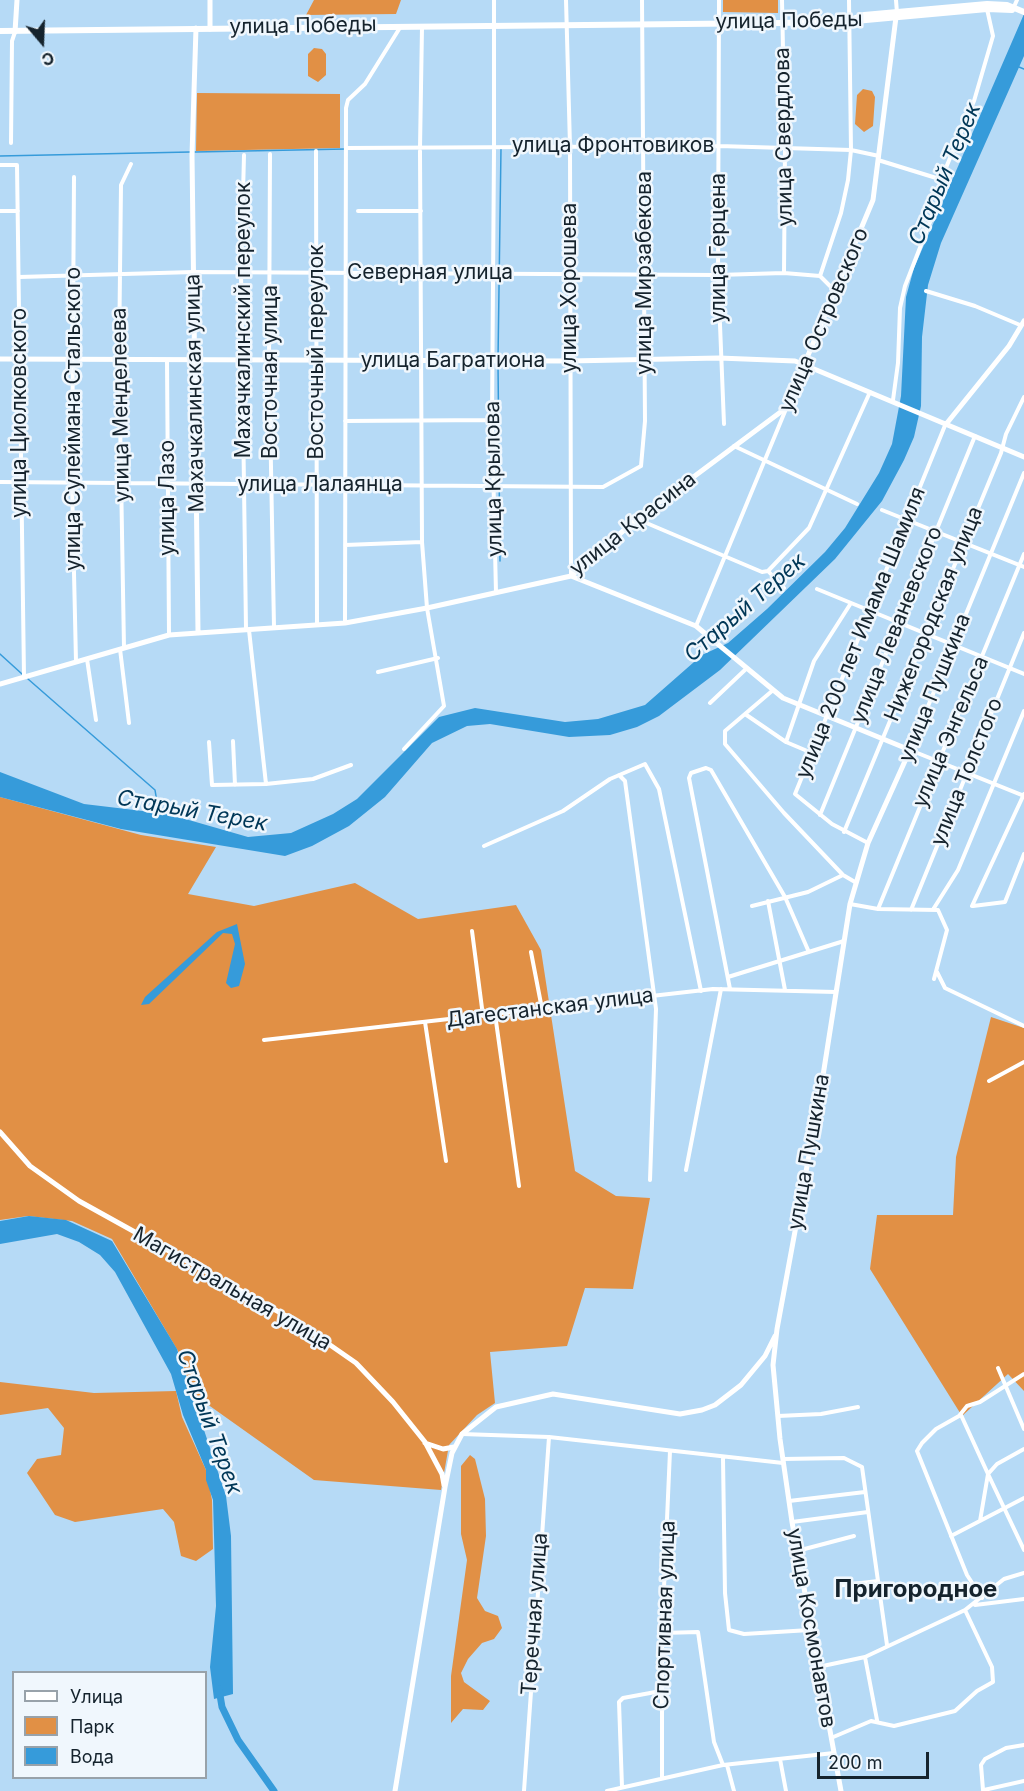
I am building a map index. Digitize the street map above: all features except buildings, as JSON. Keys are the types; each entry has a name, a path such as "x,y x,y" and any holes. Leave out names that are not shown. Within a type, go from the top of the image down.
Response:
{"main road":[{"name":"улица Победы","path":"401,25 850,21 956,6 987,4 1023,11"},
{"name":"улица Победы","path":"956,6 1014,9"},
{"name":"улица Победы","path":"0,31 494,25"}],"street":[{"path":"11,143 12,41 17,0"},
{"path":"210,0 210,28"},
{"name":"улица Крылова","path":"494,0 492,420 496,593"},
{"name":"улица Хорошева","path":"566,0 570,146 571,576"},
{"name":"улица Мирзабекова","path":"603,487 641,466 645,421 643,274 645,147 642,0"},
{"name":"улица Герцена","path":"719,0 718,275 719,358 724,424"},
{"name":"улица Свердлова","path":"782,0 785,148 784,273"},
{"name":"улица Островского","path":"820,276 841,213 848,180 851,150 849,0"},
{"name":"улица Островского","path":"696,626 870,211 897,14 896,0"},
{"path":"1014,9 1017,0"},
{"path":"945,170 974,101 993,36 987,9"},
{"path":"345,623 345,272 348,100 365,84 401,25"},
{"path":"404,749 444,706 438,658 427,608 422,542 423,360 420,149 422,26"},
{"name":"Махачкалинская улица","path":"196,28 192,152 198,632"},
{"name":"улица Фронтовиков","path":"346,148 719,146 851,150 946,181 904,286 900,308 895,401"},
{"name":"Восточный переулок","path":"316,151 317,625"},
{"name":"Восточная улица","path":"270,153 269,361 274,627"},
{"name":"Махачкалинский переулок","path":"244,155 241,273 247,629 266,784"},
{"name":"улица Менделеева","path":"122,648 119,359 121,185 131,164"},
{"name":"улица Циолковского","path":"0,165 17,165 24,677"},
{"name":"улица Сулеймана Стальского","path":"74,177 72,483 76,662"},
{"path":"0,211 18,211"},
{"path":"358,211 421,211"},
{"name":"Северная улица","path":"19,277 194,272 718,275 784,273 820,276"},
{"path":"820,276 835,291"},
{"path":"926,291 1022,320 1009,346 947,423 1024,456"},
{"name":"улица Багратиона","path":"0,359 569,361 719,358 795,361 947,423"},
{"name":"улица Лазо","path":"167,360 169,635"},
{"path":"768,572 809,528 849,444 870,391"},
{"name":"Нижегородская улица","path":"844,832 1024,397"},
{"name":"улица Красина","path":"0,684 169,635 345,623 427,608 571,576 637,519 786,408"},
{"path":"345,421 492,420"},
{"name":"улица 200 лет Имама Шамиля","path":"868,843 844,832 795,794 947,423"},
{"name":"улица Леваневского","path":"820,814 900,624 935,531 975,436"},
{"path":"734,446 856,504"},
{"name":"улица Пушкина","path":"773,1365 777,1329 855,882 868,843 910,750 1024,473"},
{"name":"улица Лалаянца","path":"0,482 603,487"},
{"path":"882,510 1022,566"},
{"path":"637,519 762,572 768,572 784,588"},
{"path":"345,545 422,542"},
{"name":"улица Энгельса","path":"878,909 1022,566 1024,554"},
{"path":"571,576 696,626 772,691 798,704 1024,795 972,906 1005,902 1024,854"},
{"path":"816,589 1024,674"},
{"path":"786,742 814,661 851,603"},
{"name":"улица Толстого","path":"911,910 1024,633"},
{"path":"122,648 129,723"},
{"path":"378,672 438,658"},
{"path":"87,659 96,720"},
{"path":"710,703 747,668"},
{"path":"772,691 725,732 725,744 729,752 843,875 855,882"},
{"path":"934,908 958,870 1024,711"},
{"path":"745,714 786,742 812,753"},
{"path":"233,741 236,785"},
{"path":"209,742 212,784 266,784 313,779 351,765"},
{"path":"484,846 563,811 619,775 645,764 659,789 701,991"},
{"path":"729,989 688,778 691,773 706,768 711,770 785,897 808,950"},
{"path":"619,775 625,781 654,996 655,1077 650,1180"},
{"path":"752,906 808,892 843,875"},
{"path":"768,901 784,990"},
{"path":"850,904 878,909 934,908 938,910 947,930 934,979"},
{"path":"472,931 483,1016"},
{"path":"728,976 844,941"},
{"path":"531,952 542,1009"},
{"path":"937,972 945,988 1022,1025"},
{"path":"686,1170 721,989"},
{"name":"Дагестанская улица","path":"264,1040 721,989 837,992"},
{"path":"495,1014 519,1186"},
{"path":"425,1022 446,1161"},
{"path":"989,1081 1024,1062"},
{"name":"Магистральная улица","path":"0,1132 30,1166 79,1201 297,1322 356,1363 425,1443 442,1474 445,1487"},
{"name":"улица Пушкина","path":"445,1487 454,1447 462,1434 496,1407 553,1394 680,1414 702,1410 715,1405 741,1384 765,1356 777,1329"},
{"name":"улица Космонавтов","path":"607,1791 725,1765 834,1753 788,1501 773,1365"},
{"path":"998,1368 1024,1429"},
{"path":"982,1598 967,1575 917,1457 922,1443 936,1429 961,1414 967,1406 980,1402 1024,1374"},
{"path":"778,1416 821,1414 858,1407"},
{"path":"961,1414 1024,1550"},
{"path":"462,1434 549,1437 723,1458 783,1461 844,1458 862,1467 887,1645"},
{"name":"Теречная улица","path":"524,1791 549,1437"},
{"path":"425,1443 443,1449 454,1447"},
{"path":"980,1521 988,1474 997,1464 1024,1449"},
{"name":"Спортивная улица","path":"662,1778 662,1634 670,1451"},
{"path":"723,1458 725,1593 729,1630 744,1634 810,1630"},
{"path":"984,1461 997,1464"},
{"path":"395,1791 445,1487"},
{"path":"788,1501 865,1492"},
{"path":"951,1536 1004,1506 1024,1498"},
{"path":"792,1522 868,1512"},
{"path":"796,1551 854,1536"},
{"path":"817,1667 865,1657 975,1605 1004,1579 1023,1571"},
{"path":"836,1586 878,1581"},
{"path":"975,1605 1024,1599"},
{"path":"831,1738 877,1720 894,1726 955,1712 977,1691 993,1682 992,1667 965,1610"},
{"path":"662,1634 698,1632 714,1743 734,1791"},
{"path":"865,1657 877,1720"},
{"path":"622,1787 619,1702 623,1698 662,1691"},
{"path":"1024,1745 1006,1748 985,1759 981,1765 983,1791 1024,1781"},
{"path":"834,1753 841,1791"},
{"path":"780,1759 786,1791"}],"green space":[{"path":"314,0 401,0 396,14 306,15"},
{"path":"723,0 778,0 778,13 723,12"},
{"path":"314,48 322,49 326,54 326,75 318,82 308,76 308,54"},
{"path":"863,89 872,91 875,97 873,126 864,132 855,124 857,95"},
{"path":"197,93 340,94 340,148 196,151"},
{"path":"0,797 141,835 216,847 188,894 254,906 355,883 418,919 516,905 541,950 575,1171 616,1196 650,1198 633,1289 585,1288 567,1346 490,1352 495,1403 477,1415 449,1445 441,1490 314,1480 193,1394 178,1351 112,1239 72,1221 28,1216 0,1220"},
{"path":"991,1017 1024,1028 1024,1391 1008,1374 962,1416 870,1269 877,1215 953,1215 956,1157"},
{"path":"0,1382 94,1393 176,1391 182,1417 206,1470 212,1500 213,1549 196,1561 181,1556 174,1522 163,1509 75,1522 55,1515 27,1473 37,1459 61,1455 64,1428 48,1408 0,1415"},
{"path":"470,1455 475,1459 485,1499 486,1536 477,1598 485,1611 498,1616 502,1628 494,1639 482,1643 468,1659 461,1673 464,1682 490,1701 483,1710 463,1709 451,1723 451,1676 467,1560 461,1534 461,1466"}],"water":[{"path":"1024,14 1024,56 941,243 928,285 922,337 921,406 914,437 904,460 882,501 835,559 720,670 659,716 637,727 610,735 569,737 490,724 467,726 432,743 385,797 349,826 312,846 285,856 121,829 0,797 0,772 84,804 168,814 248,837 291,833 333,814 357,799 439,717 475,708 565,722 598,719 645,705 702,655 728,643 767,609 825,552 845,528 879,473 892,444 901,396 906,297 914,268"},
{"path":"237,924 245,964 239,986 231,988 226,983 235,944 232,934 223,933 149,1004 141,1005 145,997 217,932"},
{"path":"29,1216 66,1220 112,1241 177,1349 226,1496 231,1536 233,1694 214,1699 210,1667 216,1606 213,1500 206,1480 206,1470 183,1415 171,1374 115,1272 100,1255 79,1242 57,1234 0,1244 0,1221"}],"waterway":[{"path":"1019,67 1024,69"},
{"path":"498,359 501,148"},
{"path":"195,152 346,149"},
{"path":"0,156 190,152"},
{"path":"498,364 500,561"},
{"path":"0,654 22,674"},
{"path":"28,679 155,790 159,814"},
{"name":"Старый Терек","path":"219,1689 222,1707 238,1740 274,1791"}],"district":[{"name":"Пригородное","path":"916,1590"}]}
